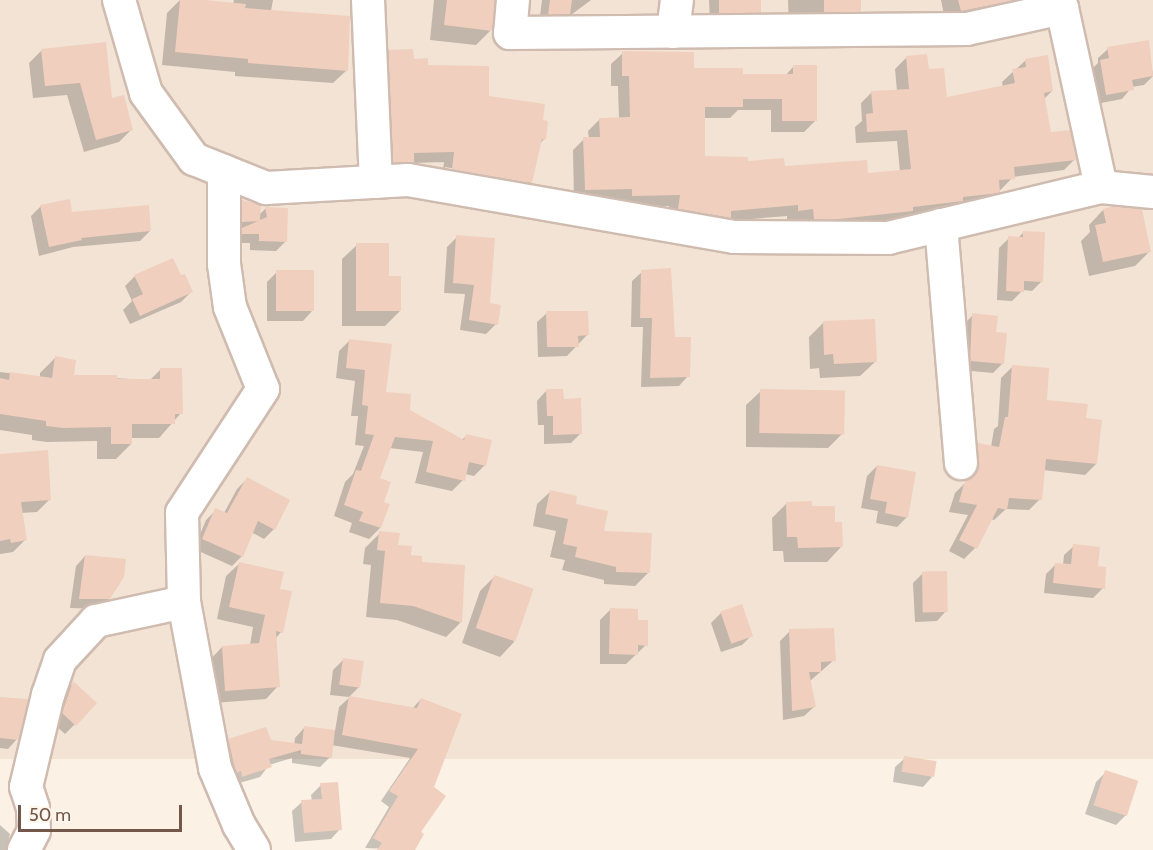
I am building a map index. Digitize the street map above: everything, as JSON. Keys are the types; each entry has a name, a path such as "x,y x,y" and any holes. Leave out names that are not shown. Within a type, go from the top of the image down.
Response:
{"street":[{"path":"119,0 146,93 194,159 266,188 408,180 734,237 888,238 1101,187 1153,192"},
{"path":"368,0 376,182"},
{"path":"513,0 510,33 967,29 1060,4 1101,187"},
{"path":"673,32 677,0"},
{"path":"224,171 224,264 230,307 262,389 182,513 184,602 215,768 238,825 254,850"},
{"path":"941,225 961,463"},
{"path":"24,850 34,830 33,808 26,787 48,695 60,660 96,621 184,602"}],"shaded area":[{"path":"0,0 1153,0 1153,759 0,759"}],"building":[{"path":"180,0 205,0 246,4 245,8 350,16 348,71 248,63 248,59 175,52"},
{"path":"447,0 495,0 492,31 444,25"},
{"path":"550,0 572,0 570,14 548,15"},
{"path":"719,0 761,0 761,13 719,13"},
{"path":"824,0 861,0 861,12 824,12"},
{"path":"958,0 1012,0 1012,1 961,11"},
{"path":"1149,40 1153,76 1132,80 1134,90 1106,95 1100,60 1109,58 1107,47"},
{"path":"106,42 112,98 124,95 133,130 96,140 80,83 45,86 41,49"},
{"path":"413,49 414,59 428,58 428,65 489,66 489,96 545,104 543,120 548,121 546,140 542,139 532,183 452,169 454,152 414,153 414,163 393,163 388,50"},
{"path":"622,51 694,52 694,68 743,68 743,74 793,74 793,65 817,65 817,121 782,121 782,99 743,99 743,107 705,107 705,156 748,157 748,161 784,158 785,166 867,160 868,173 911,169 907,130 867,132 866,114 873,113 871,91 909,89 906,56 927,54 929,69 944,68 947,97 1015,83 1012,69 1026,67 1025,59 1048,55 1053,91 1044,93 1051,132 1070,130 1076,160 1014,167 1015,179 999,180 1000,193 963,197 963,201 913,207 913,211 830,220 814,220 813,209 798,211 798,205 731,211 731,218 678,209 680,195 632,196 632,189 585,190 583,137 600,137 599,118 630,117 629,76 622,76"},
{"path":"70,199 72,212 149,205 151,231 81,238 82,240 49,247 40,205"},
{"path":"242,200 261,205 260,220 267,217 265,207 288,208 287,242 259,241 259,234 242,234 242,228 258,221 242,222"},
{"path":"1114,206 1142,209 1151,252 1103,262 1095,225 1106,223 1103,209"},
{"path":"1023,231 1045,232 1043,282 1024,281 1024,292 1006,291 1008,236 1023,237"},
{"path":"456,235 495,238 490,303 501,305 498,325 469,320 474,285 453,283"},
{"path":"356,243 389,243 389,276 401,276 401,311 356,311"},
{"path":"173,258 181,275 185,274 193,292 140,316 132,299 143,294 134,275"},
{"path":"671,268 675,337 691,337 690,377 650,378 652,318 640,318 641,270"},
{"path":"276,270 314,270 314,311 276,311"},
{"path":"546,311 588,311 589,335 578,336 579,347 547,347"},
{"path":"972,313 998,316 996,332 1007,333 1004,364 970,361"},
{"path":"875,319 877,362 834,364 833,354 824,355 823,321"},
{"path":"349,339 392,344 386,392 411,394 410,410 464,440 466,434 492,440 486,466 469,462 465,481 426,472 433,441 395,437 380,478 391,482 384,502 390,504 381,528 359,521 363,512 344,505 356,470 361,471 374,435 365,434 368,406 362,405 365,370 346,368"},
{"path":"55,356 76,360 74,375 117,375 117,379 160,379 160,368 182,368 183,414 175,414 175,424 132,424 132,444 111,444 111,427 63,428 46,426 46,421 0,414 0,378 9,380 10,372 52,378"},
{"path":"1012,365 1049,368 1047,400 1088,404 1086,418 1102,420 1097,464 1046,459 1042,500 1009,498 1007,510 998,508 977,549 959,540 977,505 959,502 965,480 971,479 977,470 978,443 999,447 1005,417 1008,417"},
{"path":"546,389 563,389 564,399 581,398 582,434 553,435 553,416 547,416"},
{"path":"760,389 845,390 844,434 759,433"},
{"path":"48,450 51,500 21,502 27,540 11,543 10,539 0,541 0,454"},
{"path":"877,465 916,472 908,518 885,513 887,502 870,499"},
{"path":"247,477 290,500 275,530 258,521 243,557 202,539 215,508 227,513"},
{"path":"550,490 577,496 576,504 608,511 604,531 652,533 650,573 616,572 616,567 575,557 577,547 563,544 568,519 545,514"},
{"path":"812,501 812,506 835,506 835,522 842,522 843,547 798,548 797,537 787,537 786,502"},
{"path":"379,531 400,533 398,545 412,546 411,555 422,556 422,562 465,565 462,623 413,606 380,603 385,551 377,550"},
{"path":"1073,544 1100,547 1098,566 1106,567 1105,589 1053,583 1055,563 1071,564"},
{"path":"85,555 126,559 124,577 110,599 79,599"},
{"path":"239,562 284,572 280,589 292,591 283,633 276,631 280,687 225,691 222,646 259,643 265,615 229,607"},
{"path":"922,571 947,571 948,612 923,612"},
{"path":"494,575 534,589 515,642 476,628"},
{"path":"742,604 753,636 731,644 720,611"},
{"path":"610,608 638,609 638,620 648,620 648,646 638,645 638,655 609,654"},
{"path":"834,628 836,661 821,662 821,672 809,672 816,707 792,711 789,629"},
{"path":"343,658 364,661 360,688 339,685"},
{"path":"73,681 97,703 76,726 62,713"},
{"path":"349,696 417,708 421,698 462,714 434,787 446,796 421,832 424,834 415,850 377,850 382,843 373,838 398,796 389,791 418,749 342,735"},
{"path":"0,697 28,699 19,740 0,738"},
{"path":"304,726 335,730 332,758 301,754 301,750 269,759 272,767 242,777 241,771 236,773 228,739 266,727 271,740 302,744"},
{"path":"904,756 937,761 934,777 901,772"},
{"path":"1105,770 1138,781 1127,816 1094,805"},
{"path":"338,782 342,830 304,833 301,800 322,799 320,783"}]}
